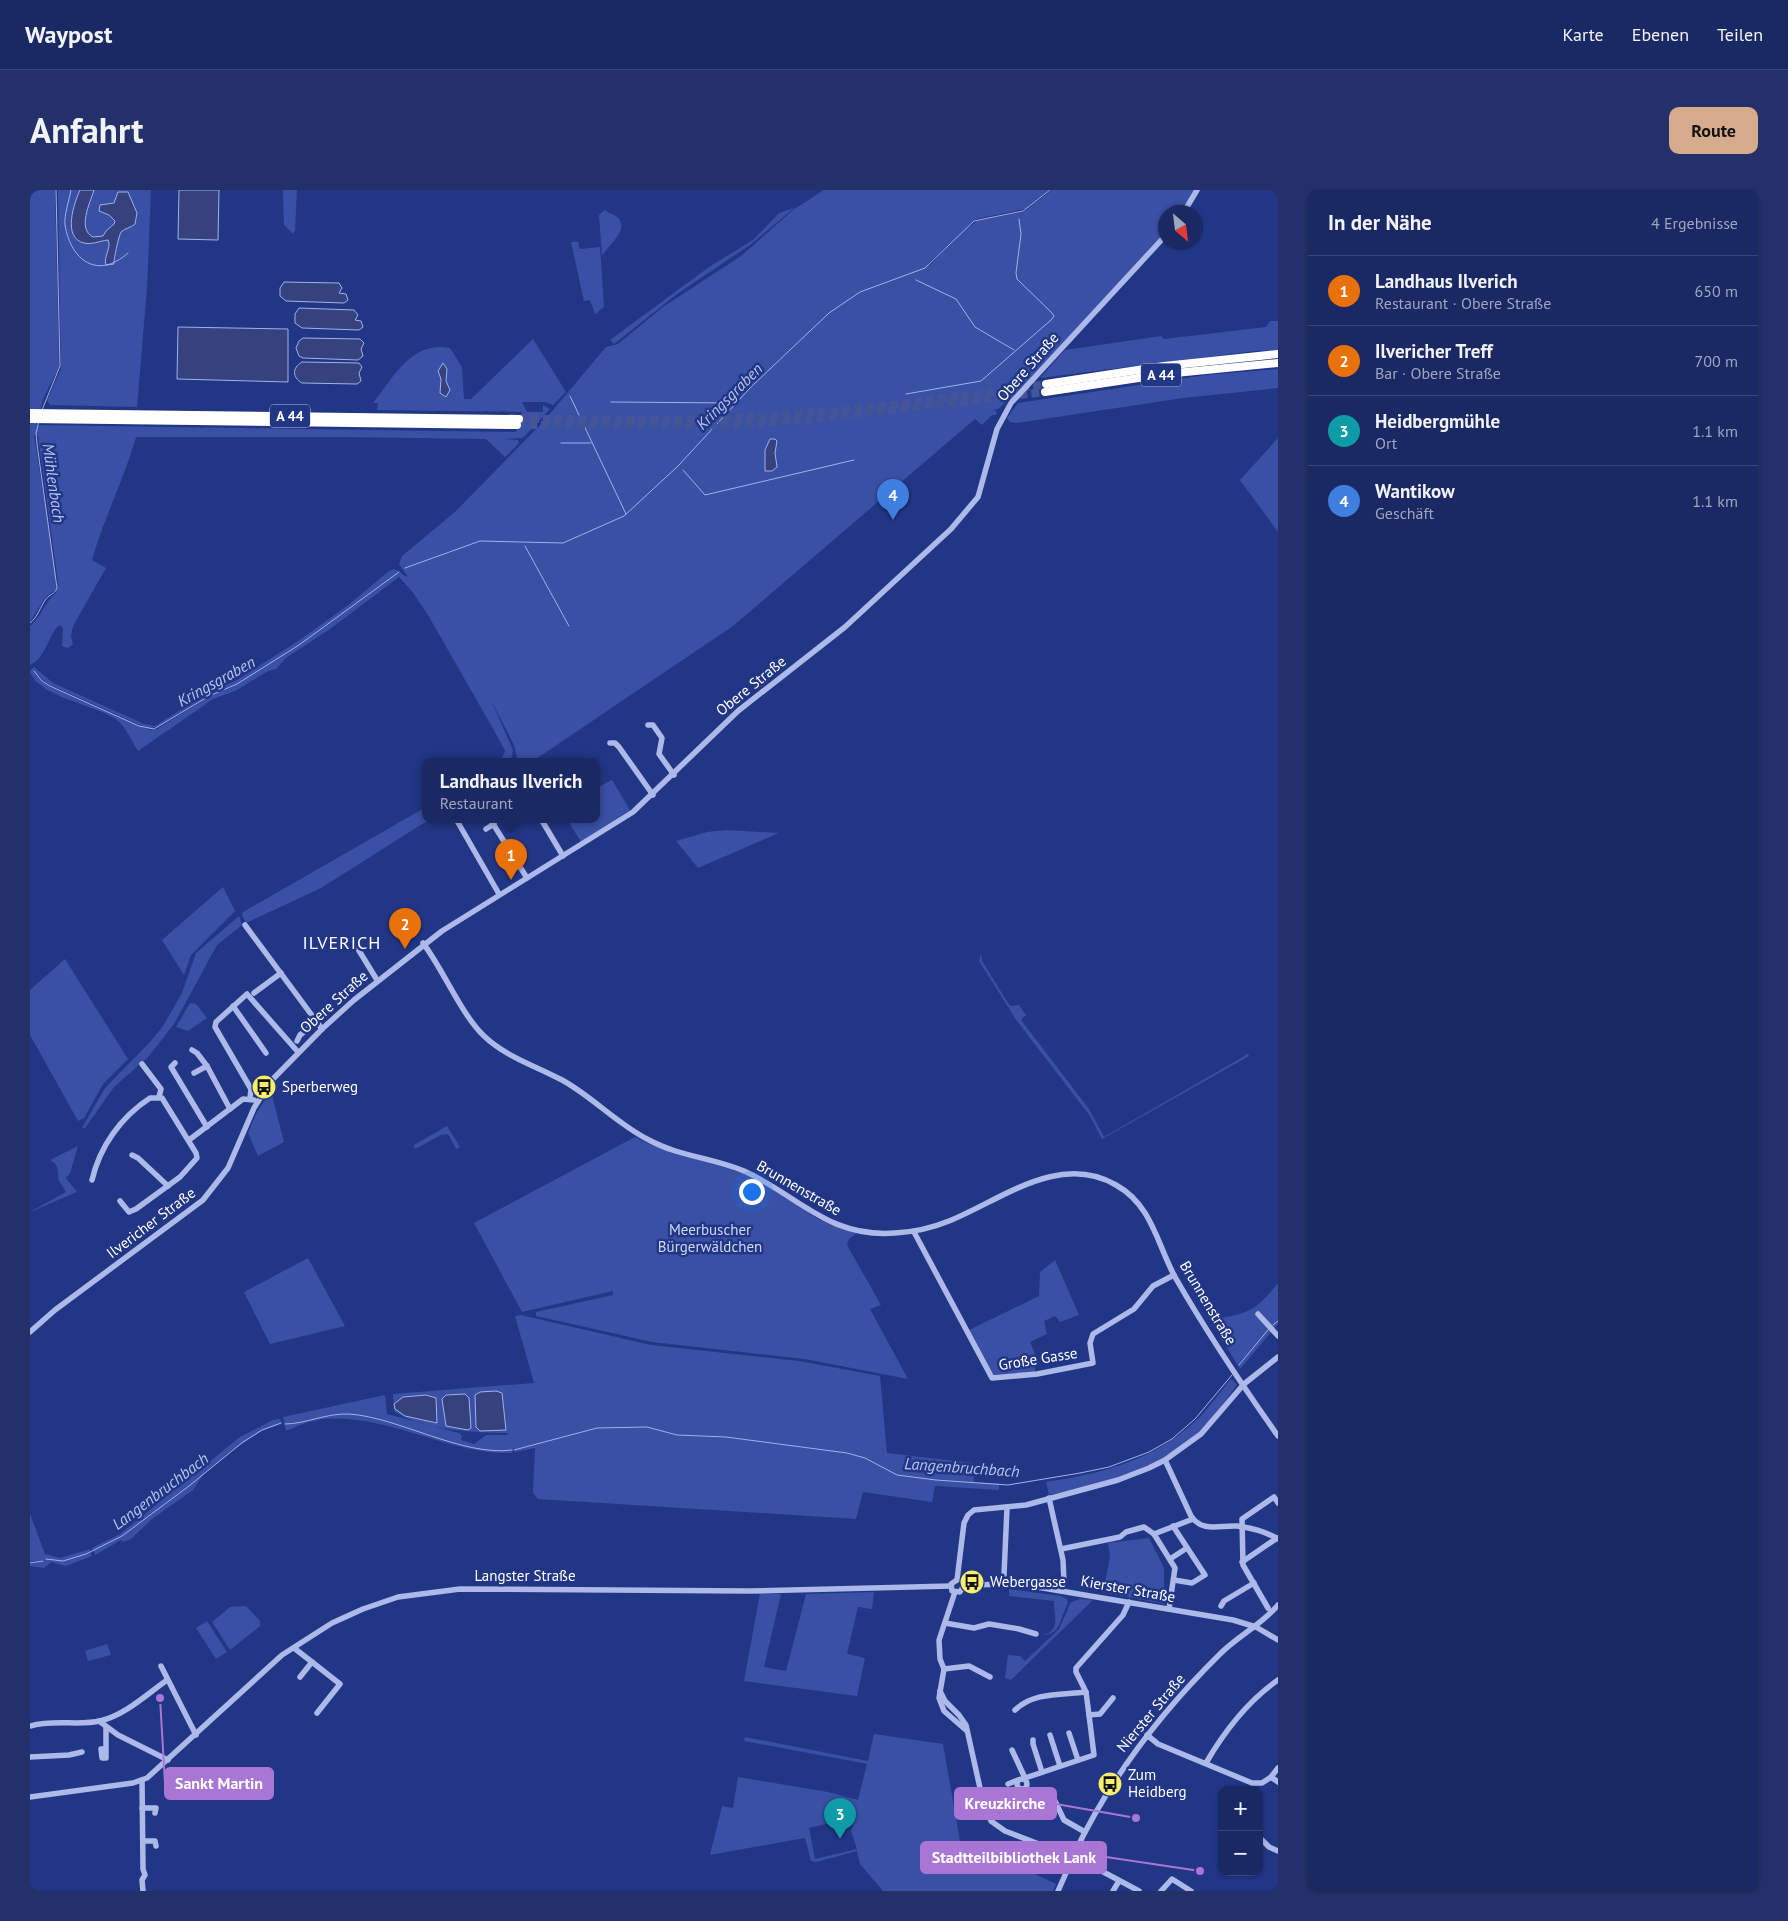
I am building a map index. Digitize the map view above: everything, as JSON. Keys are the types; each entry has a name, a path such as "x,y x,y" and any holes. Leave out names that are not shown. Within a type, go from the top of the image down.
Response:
{"highway":[{"name":"A 44","path":"1278,354 1164,366 1045,388 1278,363"},
{"name":"A 44","path":"30,413 60,416 518,422"},
{"name":"A 44","path":"30,419 60,416"}],"street":[{"path":"1188,205 1197,190"},
{"name":"Obere Straße","path":"272,1081 322,1028 377,980 423,944 499,894 619,822 653,795 738,711 845,627 965,515 978,497 997,429 1011,403 1158,244"},
{"path":"648,725 653,726 662,738 659,754 674,774"},
{"path":"610,744 615,743 619,747 653,795"},
{"path":"458,823 499,894"},
{"path":"486,829 491,823"},
{"path":"493,823 527,878"},
{"path":"542,823 563,856"},
{"path":"245,924 322,1028"},
{"name":"Brunnenstraße","path":"423,944 483,1036 507,1053 583,1092 648,1140 745,1172 765,1182 819,1217 835,1224 877,1233 914,1232 951,1220 999,1196 1041,1179 1066,1174 1094,1177 1117,1185 1137,1202 1150,1220 1174,1275 1278,1436"},
{"path":"358,949 377,980"},
{"path":"254,993 281,973"},
{"path":"250,1098 251,1089 215,1027 216,1022 247,994 298,1052"},
{"path":"233,1006 266,1053"},
{"path":"297,1041 300,1035 316,1022"},
{"path":"192,1050 197,1053 207,1066 230,1109"},
{"path":"175,1063 171,1067 208,1127"},
{"path":"142,1064 161,1088 159,1097"},
{"path":"194,1073 207,1066"},
{"name":"Ilvericher Straße","path":"30,1332 55,1310 203,1200 228,1168 258,1102 272,1081"},
{"path":"92,1180 101,1154 118,1126 140,1105 150,1098 159,1097 165,1102 189,1140 197,1158 189,1169 168,1186 129,1212 120,1201"},
{"path":"189,1140 243,1099 250,1098 258,1102"},
{"path":"132,1156 138,1158 168,1186"},
{"name":"Große Gasse","path":"914,1232 951,1299 986,1370 992,1378 1037,1374 1093,1363 1090,1343 1093,1334 1134,1309 1154,1286 1174,1275"},
{"path":"1258,1314 1276,1333"},
{"path":"1139,1891 1079,1859 1075,1852 1067,1855 1005,1831 991,1821 986,1812 968,1732 961,1717 945,1701 940,1691 944,1669 940,1659 939,1640 954,1592 951,1586 957,1580 964,1523 968,1515 983,1507 1007,1508 1049,1498 1118,1480 1165,1460 1201,1434 1244,1384 1278,1357"},
{"path":"1165,1460 1192,1518 1206,1527 1242,1527 1258,1530 1277,1539"},
{"path":"1049,1498 1061,1549 1064,1582"},
{"path":"1268,1608 1242,1562 1242,1527 1243,1516 1277,1499"},
{"path":"1004,1575 1007,1508"},
{"path":"1154,1534 1192,1518"},
{"path":"1173,1526 1205,1575 1192,1583 1174,1580"},
{"path":"1061,1549 1120,1537 1126,1532 1144,1528 1154,1534 1175,1568 1169,1609"},
{"path":"1242,1562 1277,1539"},
{"path":"1170,1559 1187,1548"},
{"path":"957,1580 962,1581 964,1586"},
{"path":"1221,1606 1224,1600 1254,1583"},
{"name":"Kierster Straße","path":"954,1592 960,1592 964,1586 1019,1584 1233,1620 1256,1627 1278,1640"},
{"name":"Langster Straße","path":"30,1797 142,1780 196,1735 282,1655 332,1623 363,1609 398,1597 425,1592 517,1588 769,1591 951,1586"},
{"path":"1008,1784 1094,1754 1086,1692 1076,1672 1076,1668 1123,1615 1129,1602"},
{"name":"Nierster Straße","path":"1075,1852 1114,1780 1147,1735 1221,1653 1256,1627 1278,1605"},
{"path":"945,1623 974,1628 989,1624 1036,1634"},
{"path":"294,1648 340,1684 317,1713"},
{"path":"300,1677 312,1662"},
{"path":"161,1666 166,1680 196,1735"},
{"path":"944,1669 969,1666 990,1678"},
{"path":"30,1726 62,1721 99,1721 126,1710 166,1680"},
{"path":"1206,1763 1217,1744 1241,1714 1278,1680"},
{"path":"1015,1710 1023,1702 1036,1697 1086,1692"},
{"path":"1089,1715 1100,1714 1113,1698"},
{"path":"99,1721 106,1728 168,1760"},
{"path":"106,1728 106,1749"},
{"path":"1069,1733 1078,1760"},
{"path":"1050,1735 1060,1766"},
{"path":"1147,1735 1158,1744 1256,1784 1271,1778 1278,1768"},
{"path":"1033,1740 1032,1744 1042,1772"},
{"path":"1012,1750 1022,1779"},
{"path":"30,1756 69,1755 82,1752"},
{"path":"1271,1778 1278,1782"},
{"path":"142,1780 143,1869 145,1875 142,1880 143,1891"},
{"path":"1054,1799 1064,1820 1085,1832"},
{"path":"142,1808 156,1808 156,1813"},
{"path":"143,1841 155,1841 156,1846"},
{"path":"1263,1841 1269,1847 1278,1851"},
{"path":"1067,1855 1067,1860 1070,1864"},
{"path":"1070,1864 1076,1863 1079,1859"},
{"path":"1058,1891 1070,1864"},
{"path":"1161,1891 1172,1878 1192,1891"},
{"path":"1113,1891 1119,1881"}],"green space":[{"path":"30,190 55,190 59,367 44,397 36,425 516,432 522,412 377,410 378,403 373,403 396,372 414,355 436,347 450,348 462,367 464,399 471,399 533,339 566,392 553,405 545,402 522,402 527,412 543,412 543,405 550,409 523,438 504,439 518,440 519,443 505,457 486,439 136,437 92,560 106,568 73,626 71,636 73,644 68,648 62,646 63,629 61,625 57,627 39,658 30,665 30,626 56,593 58,582 38,436 34,435 55,568 56,589 45,598 30,622"},
{"path":"58,190 151,190 147,288 137,407 50,405 47,400 61,369"},
{"path":"283,190 297,190 295,230 293,234 284,225"},
{"path":"824,190 1049,190 1025,209 976,219 965,229 977,221 1023,212 1052,190 1195,190 1186,205 1158,205 1158,241 1018,392 998,409 993,410 997,412 996,415 992,415 982,425 975,419 733,626 537,758 517,758 514,745 491,700 513,750 512,758 502,758 505,751 500,741 428,615 411,590 399,577 330,629 286,658 276,669 268,671 235,691 213,699 138,751 116,719 55,693 43,687 35,680 30,671 34,667 53,683 144,724 155,726 208,693 237,680 301,639 347,606 389,571 397,570 408,577 399,564 402,556 456,511 543,422 606,347 618,344 663,307 741,256 793,210","holes":["961,233 929,266 928,264","33,670 46,683 149,729 159,726 214,692 238,684 208,697 157,729 150,730 49,686 42,681"]},
{"path":"794,208 750,245 677,294 614,344 610,340 709,267 753,240 779,213"},
{"path":"605,210 618,218 621,228 620,233 602,256 599,215"},
{"path":"571,242 578,242 580,249 600,247 604,307 595,314 590,300 584,301"},
{"path":"1270,321 1278,321 1278,350 1255,351 1040,378 1065,350 1161,336 1164,339 1266,327"},
{"path":"1278,369 1278,388 1183,398 1017,423 1010,422 1007,418 1018,403 1206,375"},
{"path":"1278,438 1278,532 1240,480"},
{"path":"612,780 630,810 581,842 569,823 600,823 600,786"},
{"path":"422,809 422,823 424,823 321,888 246,923 242,915 243,912"},
{"path":"726,830 779,833 698,868 676,841 707,832"},
{"path":"223,887 235,911 191,955 184,975 162,940"},
{"path":"239,916 242,925 217,945 174,1024 149,1056 114,1087 85,1128 82,1128 105,1088 163,1026 182,993 196,953"},
{"path":"981,954 982,961 1008,1003 1011,1006 1019,1005 1026,1015 1021,1020 1089,1109 1104,1137 1248,1054 1249,1056 1102,1139 1090,1116 1017,1021 979,961"},
{"path":"65,959 128,1059 103,1084 84,1118 78,1121 30,1035 30,990"},
{"path":"190,1003 196,1004 207,1018 188,1031 176,1027"},
{"path":"271,1091 284,1142 258,1156 248,1133 256,1114"},
{"path":"447,1126 460,1147 456,1149 448,1134 441,1135 415,1149 414,1145"},
{"name":"Meerbuscher Bürgerwäldchen","path":"635,1137 651,1145 742,1173 767,1186 818,1219 857,1233 849,1239 847,1245 881,1305 870,1309 908,1379 805,1359 652,1342 536,1316 536,1312 613,1295 613,1291 522,1312 474,1223"},
{"path":"78,1146 70,1173 66,1178 77,1192 30,1212 66,1192 59,1181 57,1166 50,1160"},
{"path":"308,1258 345,1326 270,1344 244,1292"},
{"path":"1055,1260 1079,1315 1060,1322 1055,1316 1044,1321 1047,1334 1030,1342 1039,1363 1034,1365 1036,1373 994,1375 991,1373 969,1330 1039,1296 1040,1272"},
{"path":"1278,1283 1278,1324 1240,1369 1210,1320 1233,1316 1249,1310 1262,1301"},
{"path":"521,1315 651,1345 799,1361 880,1376 887,1453 972,1463 974,1482 1004,1485 999,1485 999,1490 935,1486 932,1502 863,1492 856,1519 538,1499 533,1493 535,1448 515,1452 514,1447 512,1453 485,1451 439,1441 393,1427 346,1419 317,1420 286,1431 283,1417 385,1395 387,1414 418,1422 394,1411 393,1394 534,1383 515,1316","holes":["434,1426 465,1431 508,1433 507,1435 486,1435 474,1444 461,1440 462,1436 459,1433"]},
{"path":"1231,1379 1237,1385 1204,1428 1165,1457 1128,1474 1089,1486 1049,1495 1046,1482 1107,1469 1126,1463 1163,1446 1197,1420"},
{"path":"280,1419 282,1424 262,1431 230,1452 203,1475 193,1490 152,1519 131,1539 123,1542 121,1540 95,1555 92,1548 120,1534 240,1437 273,1420"},
{"path":"30,1514 45,1554 60,1558 90,1549 92,1556 66,1566 51,1562 44,1568 30,1566 30,1564 47,1560 30,1562"},
{"path":"1149,1538 1164,1568 1164,1604 1103,1592 1110,1557 1108,1543"},
{"path":"1009,1589 1061,1596 1067,1599 1068,1603 1060,1624 1053,1632 1042,1635 1049,1633 1054,1626 1054,1601 1009,1596"},
{"path":"874,1592 872,1609 858,1607 847,1654 865,1658 857,1696 744,1681 760,1593 781,1594 764,1667 786,1671 806,1594"},
{"path":"1080,1599 1093,1600 1011,1680 1005,1678 1008,1655 1020,1656 1025,1661 1059,1629 1071,1602"},
{"path":"246,1606 260,1621 260,1626 230,1650 212,1622 230,1607"},
{"path":"207,1621 227,1652 216,1659 196,1628"},
{"path":"107,1644 111,1655 88,1661 85,1651"},
{"path":"874,1734 943,1744 961,1847 967,1858 991,1853 1056,1884 1053,1891 883,1891 860,1864 857,1851 816,1862 811,1861 805,1838 710,1855 722,1806 733,1808 738,1777 828,1792 858,1800 867,1764 744,1741 745,1737 868,1761","holes":["855,1817 851,1831 857,1849 815,1859 809,1828"]}],"shaded area":[{"path":"80,190 94,190 85,222 88,233 93,237 103,236 115,221 109,215 99,211 100,205 114,203 118,192 128,192 137,213 135,224 121,232 114,264 106,265 105,262 109,246 108,240 84,243 77,240 73,234 71,227 73,211"},
{"path":"179,190 219,190 218,240 178,239"},
{"path":"284,282 339,283 342,288 339,293 346,294 348,300 344,303 286,301 280,296 280,288"},
{"path":"299,308 354,310 358,315 355,320 361,321 363,327 359,330 302,328 295,323 295,314"},
{"path":"178,327 288,329 288,382 177,379"},
{"path":"303,338 360,339 364,343 361,349 363,356 358,360 303,358 299,356 296,348 299,341"},
{"path":"302,362 359,363 362,367 359,373 361,381 357,384 302,383 296,378 294,372 296,367"},
{"path":"443,363 447,369 446,381 450,390 446,397 440,393 441,379 438,371"},
{"path":"770,439 777,441 775,453 777,467 772,471 765,471 765,450"},
{"path":"496,1391 502,1393 506,1430 480,1431 476,1427 475,1395 480,1392"},
{"path":"465,1394 469,1398 471,1428 468,1430 446,1426 442,1399 446,1395"},
{"path":"426,1395 436,1398 437,1423 405,1416 395,1409 394,1404 403,1397"}],"waterway":[{"name":"Mühlenbach","path":"42,410 60,366 56,190"},
{"path":"71,190 65,225 68,238 80,257 88,263 106,265 117,261 128,253"},
{"name":"Kringsgraben","path":"405,568 480,541 563,543 624,516 678,466 751,387 829,313 860,292 925,268 974,221 1023,211 1050,190"},
{"path":"906,394 981,381 1054,316 1017,279 1016,273 1021,234 1019,219"},
{"path":"916,280 956,299 975,327 1014,350"},
{"path":"570,396 626,514"},
{"path":"611,402 735,403"},
{"name":"Mühlenbach","path":"30,623 46,599 57,588 37,444 36,433 39,421"},
{"path":"561,443 591,443"},
{"path":"683,470 705,495 854,460"},
{"path":"525,546 569,626"},
{"name":"Kringsgraben","path":"34,671 42,681 50,686 139,726 154,729 209,696 237,684 299,645 399,572"},
{"name":"Langenbruchbach","path":"1273,1325 1278,1321"},
{"name":"Langenbruchbach","path":"1239,1365 1268,1330"},
{"name":"Langenbruchbach","path":"514,1450 597,1428 647,1427 677,1435 726,1437 847,1453 865,1458 897,1475 1008,1485 1109,1467 1149,1452 1172,1439 1195,1419 1232,1375"},
{"name":"Langenbruchbach","path":"285,1424 293,1424 332,1415 349,1414 388,1422 473,1448 493,1451 512,1450"},
{"name":"Langenbruchbach","path":"46,1559 63,1561 86,1554 122,1536 189,1486 243,1442 262,1430 281,1423"},
{"name":"Langenbruchbach","path":"30,1563 43,1561"}],"tunnel":[{"path":"519,419 682,419 775,416 891,405 1046,384"},
{"path":"517,425 735,425 804,420 1045,392"}],"place":[{"name":"Wantikow","path":"893,520"},
{"name":"Landhaus Ilverich","path":"511,880"},
{"name":"Ilvericher Treff","path":"405,949"},
{"name":"Sperberweg","path":"264,1087"},
{"name":"Webergasse","path":"972,1582"},
{"name":"Sankt Martin","path":"160,1698"},
{"name":"Zum Heidberg","path":"1110,1784"},
{"name":"Kreuzkirche","path":"1136,1818"},
{"name":"Heidbergmühle","path":"840,1839"},
{"name":"Stadtteilbibliothek Lank","path":"1200,1871"}],"district":[{"name":"ILVERICH","path":"342,943"}]}
